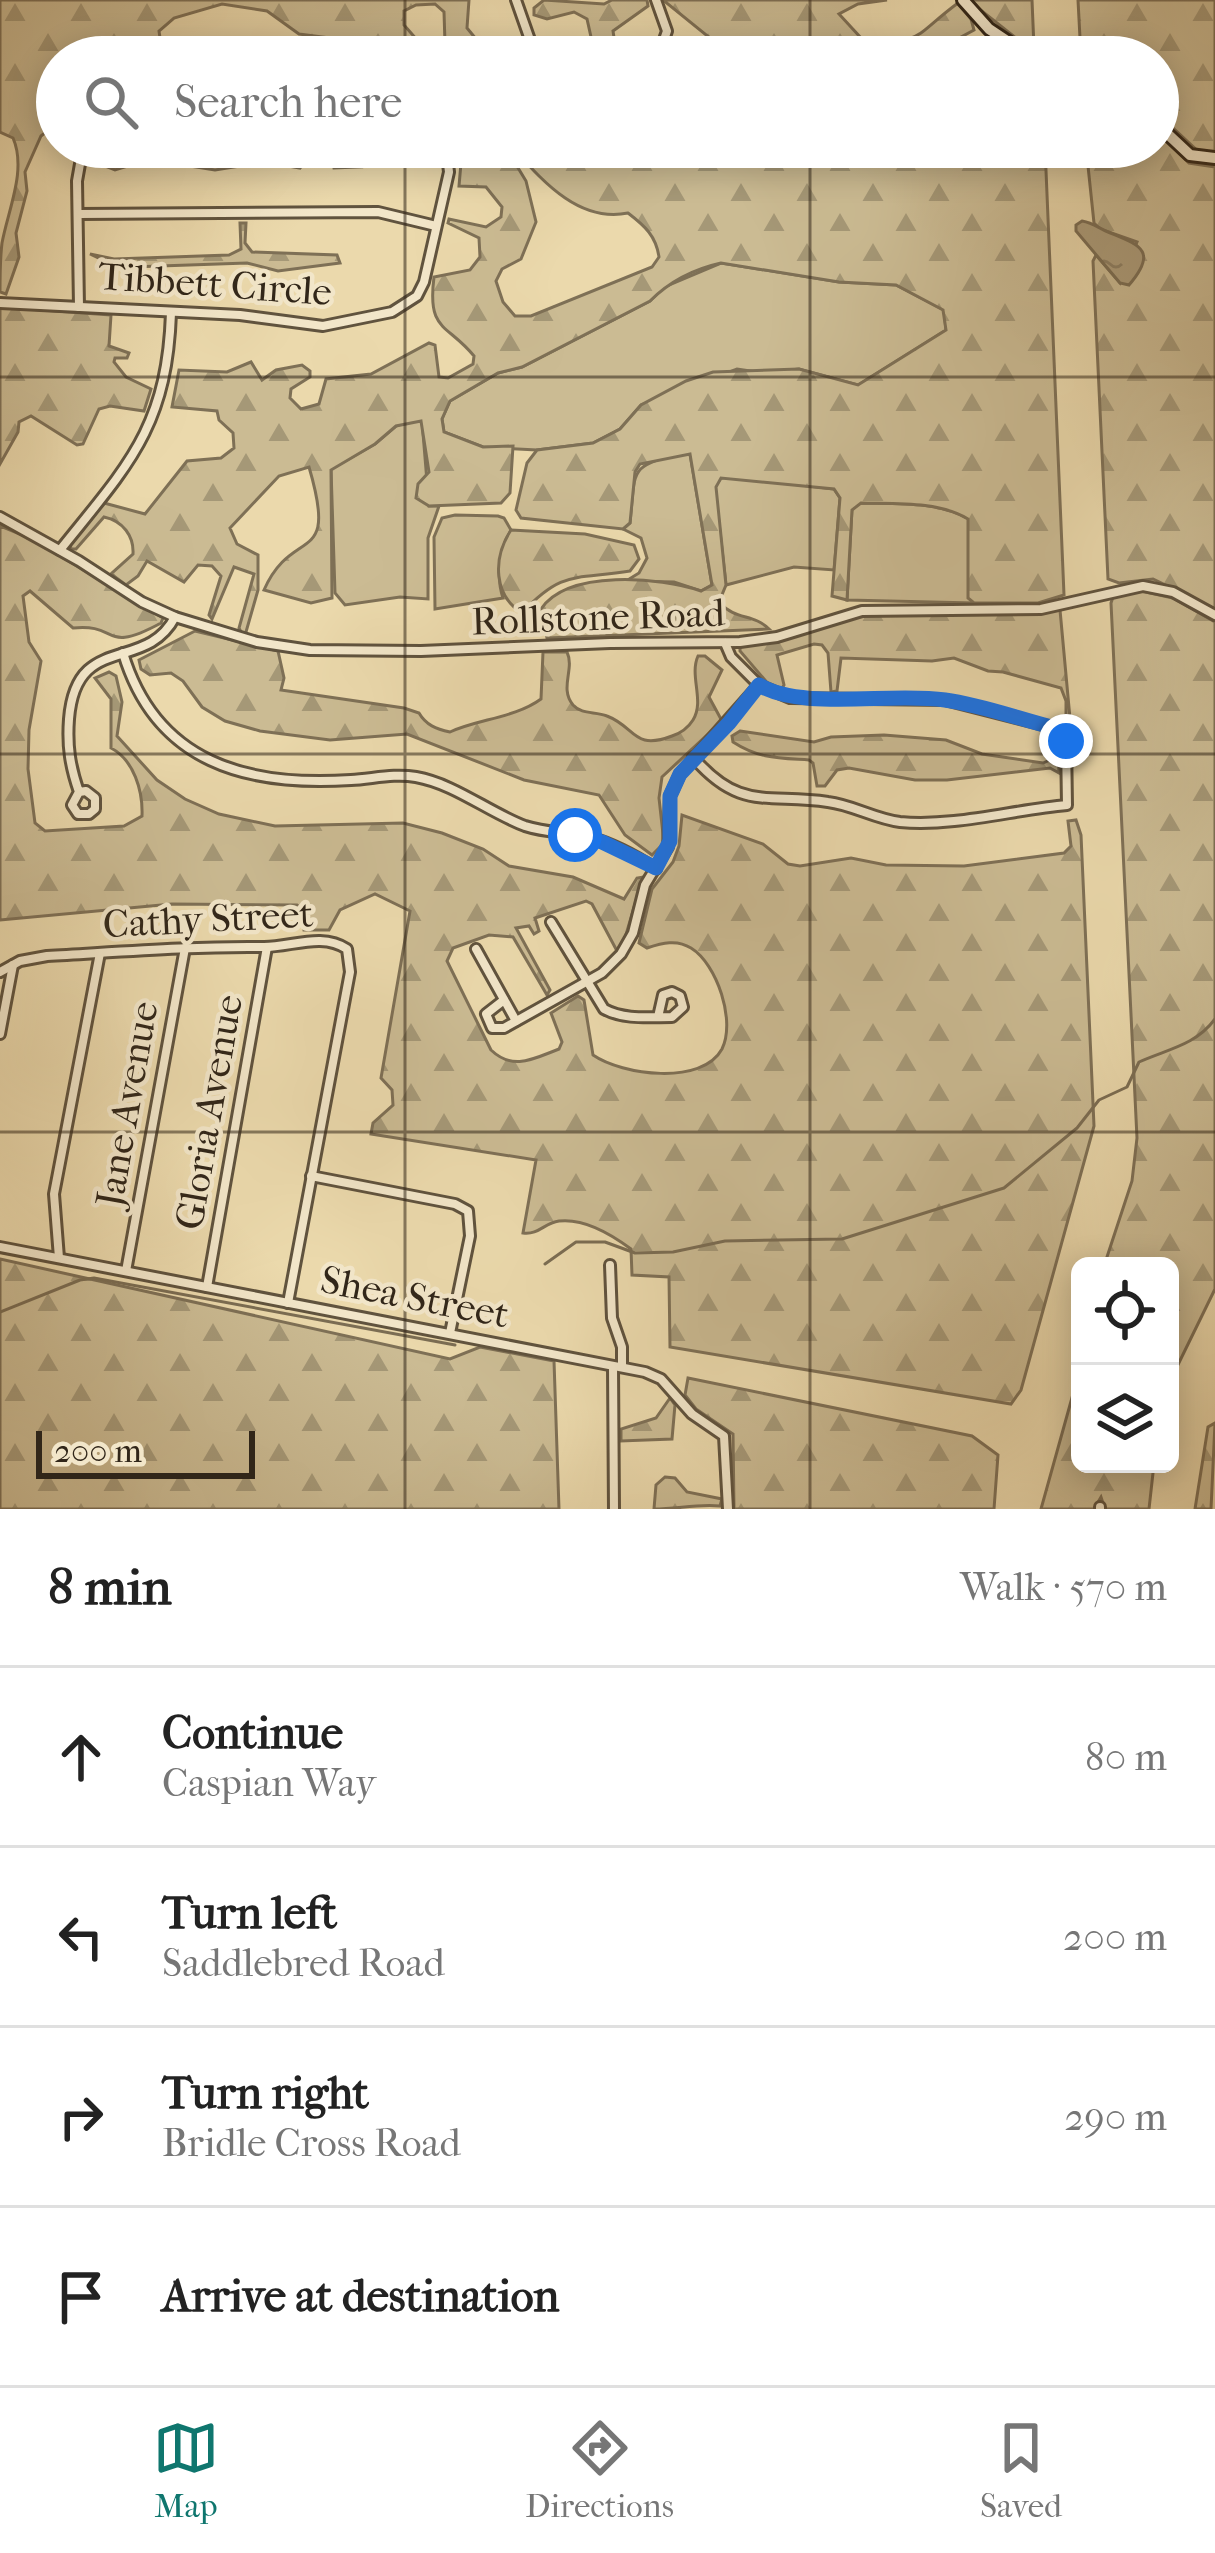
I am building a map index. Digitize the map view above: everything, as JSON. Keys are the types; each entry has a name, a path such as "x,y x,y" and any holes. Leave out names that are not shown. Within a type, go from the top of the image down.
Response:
{"main road":[{"path":"963,0 1000,36"},
{"path":"1179,145 1190,155 1215,158"}],"street":[{"path":"516,0 529,36"},
{"path":"656,0 665,36"},
{"name":"Tibbett Circle","path":"78,168 79,308 240,315 323,326 392,312 420,291 449,168"},
{"path":"79,214 377,212 436,226"},
{"path":"0,303 79,308"},
{"path":"60,550 148,433 167,376 171,313"},
{"name":"Rollstone Road","path":"0,517 175,617 257,642 331,651 725,643 777,637 862,611 1035,610 1142,586 1173,592 1215,615"},
{"path":"79,792 68,752 71,696 78,680 92,666 164,633 175,617"},
{"path":"693,757 726,787 747,796 825,801 905,823 1067,805 1066,741 1055,728 945,700 871,696 805,700 771,693 731,656 725,643"},
{"path":"123,653 135,687 162,725 220,766 277,779 350,781 412,776 514,821 589,837 656,868"},
{"path":"504,1000 488,1010 487,1022 496,1029 585,983 610,966 628,944 640,896 670,841 674,786 693,757 759,685"},
{"path":"550,922 585,983 610,1013 658,1017"},
{"name":"Cathy Street","path":"0,972 40,957 326,941 343,945 350,954 350,972 288,1303"},
{"name":"Jane Avenue","path":"127,1271 185,947"},
{"name":"Gloria Avenue","path":"207,1287 267,947"},
{"path":"476,949 516,1021"},
{"path":"59,1258 54,1194 100,953"},
{"path":"0,1034 13,964"},
{"path":"311,1176 455,1204 468,1211 470,1236 450,1333"},
{"name":"Shea Street","path":"0,1247 450,1333 662,1379 692,1414 724,1436 728,1509"},
{"path":"610,1265 612,1318 622,1347 614,1509"}],"green space":[{"path":"0,0 469,0 467,28 474,36 445,36 444,12 435,4 404,11 404,25 414,36 314,36 299,34 267,11 222,4 174,18 159,36 36,36 36,147 25,172 27,191 16,233 19,257 6,294 0,292 1,249 18,163 13,138 0,132"},
{"path":"544,0 604,4 647,0 648,6 613,31 614,36 591,36 587,19 574,12 547,19 534,15 534,8"},
{"path":"663,0 887,0 858,4 839,14 859,36 708,36"},
{"path":"968,0 1032,0 1034,36 1013,36"},
{"path":"1078,0 1215,0 1215,152 1200,153 1179,134 1179,36 1080,36"},
{"path":"958,3 974,30 963,36 916,36"},
{"path":"1179,153 1189,163 1215,167 1215,609 1153,579 1119,583 1108,579 1093,261 1096,255 1120,283 1137,242 1094,223 1088,168 1179,168"},
{"path":"461,168 518,168 526,181 536,222 521,259 502,269 496,281 503,302 515,316 531,316 652,267 658,250 640,222 628,213 593,212 549,185 532,168 1046,168 1064,595 1038,603 974,603 968,598 968,519 930,506 861,503 852,510 847,600 832,596 840,498 834,489 721,478 716,487 726,585 719,602 769,629 547,638 541,609 572,587 616,580 662,582 701,591 712,585 690,454 640,464 630,523 623,529 521,518 516,510 527,463 537,450 593,443 620,429 641,405 713,372 799,369 858,385 946,330 943,310 896,285 839,282 721,263 683,277 650,301 450,401 442,419 444,432 483,447 513,446 510,493 501,503 429,506 416,498 418,484 429,472 421,421 396,426 331,470 332,598 311,603 264,590 275,570 316,533 317,499 309,467 279,476 230,528 237,544 258,555 258,590 242,634 239,628 254,574 234,567 212,619 209,615 221,576 212,566 198,565 184,582 147,561 126,585 111,574 133,554 132,541 122,526 104,517 71,549 70,543 104,503 145,514 187,461 221,458 234,448 233,433 219,420 217,411 172,407 179,370 227,372 251,362 262,380 276,370 302,365 310,377 291,389 290,398 301,409 319,404 326,379 371,374 429,343 435,345 439,377 448,378 473,364 474,356 436,317 434,277 470,270 480,257 479,238 448,223 449,219 486,227 501,217 502,207 486,187 459,186"},
{"path":"240,223 246,223 245,243 252,252 337,255 340,263 278,271 247,263 131,267 90,254 114,259 229,255 241,249"},
{"path":"721,263 839,282 896,285 944,310 946,330 858,385 799,369 764,373 737,369 641,405 620,429 593,443 537,450 483,447 444,432 442,419 450,401 650,301 664,287"},
{"path":"0,307 111,315 109,346 129,353 114,362 126,377 151,389 144,411 99,409 83,444 77,445 31,416 19,422 0,464"},
{"path":"413,419 422,421 429,506 439,506 428,538 428,599 400,597 345,605 335,593 331,469"},
{"path":"686,451 712,585 701,591 674,582 626,581 639,573 647,558 641,538 623,529 630,523 638,472 654,461"},
{"path":"721,478 834,489 840,498 834,570 794,567 726,585 715,487"},
{"path":"860,503 930,506 969,519 969,598 974,603 847,600 852,509"},
{"path":"498,516 511,530 500,563 503,598 435,609 434,537 442,518"},
{"path":"0,526 32,539 163,618 142,632 120,637 73,628 30,591 23,596 29,642 41,661 29,730 28,769 35,823 45,831 124,826 142,816 136,777 111,748 111,699 95,678 109,672 116,676 122,702 117,736 157,780 219,814 275,826 403,823 483,849 509,866 573,877 624,899 637,878 643,877 617,951 586,901 535,918 539,931 534,934 529,926 516,928 550,990 547,995 513,937 489,935 453,948 447,961 491,1050 507,1060 523,1061 559,1049 562,1042 551,1013 578,996 584,1000 593,1055 606,1062 641,1072 680,1072 712,1061 722,1049 725,1009 709,967 691,948 680,944 647,948 639,943 652,889 679,846 682,815 763,844 788,864 800,866 851,858 886,865 964,866 1064,853 1071,846 1068,821 1076,820 1081,835 1094,1126 1021,1390 1011,1404 670,1347 669,1277 632,1275 631,1249 588,1225 559,1221 523,1233 536,1160 371,1134 373,1123 393,1105 392,1090 381,1078 410,911 375,894 340,910 329,930 304,930 302,909 297,905 172,904 0,920"},
{"path":"511,530 585,534 634,545 639,559 630,571 560,583 522,613 506,597 499,576 501,553"},
{"path":"1141,591 1173,598 1215,622 1215,1289 1179,1363 1179,1257 1107,1257 1132,1181 1137,1138 1113,597"},
{"path":"1060,610 1071,729 1066,725 1061,688 954,658 841,658 837,691 831,692 828,653 822,645 777,655 781,690 770,686 740,651 740,646 873,612"},
{"path":"195,631 278,651 284,678 281,690 404,708 450,732 541,699 543,652 567,652 567,692 573,705 617,721 642,739 659,740 681,732 693,720 698,705 696,664 698,656 705,656 722,670 709,697 722,721 662,777 659,798 664,843 652,855 625,835 599,795 524,780 407,734 330,740 260,731 225,721 202,707 171,673 150,675 141,669 139,660"},
{"path":"740,731 814,742 884,735 946,740 982,754 1043,763 1052,759 1058,744 1059,773 1050,768 915,780 849,768 837,770 825,786 817,786 809,760 752,752 733,742 732,736"},
{"path":"0,1259 450,1359 480,1347 554,1361 559,1509 0,1509"},
{"path":"688,1378 972,1436 998,1455 994,1509 734,1509 733,1434 696,1409 685,1395"},
{"path":"670,1398 675,1405 672,1439 621,1441 621,1429 656,1418"},
{"path":"1071,1401 1071,1473 1153,1473 1149,1509 1105,1509 1101,1497 1094,1509 1041,1509"},
{"path":"1215,1423 1211,1509 1195,1509 1208,1427"},
{"path":"665,1477 675,1478 687,1492 722,1499 720,1506 654,1509 656,1485"}],"water":[{"path":"1082,221 1141,250 1143,264 1129,285 1120,283 1076,231"}],"waterway":[{"path":"545,1264 576,1242 605,1242 635,1253 673,1252 725,1241 842,1239 1004,1188 1077,1128 1099,1100 1127,1087 1139,1062 1190,1041 1215,1019"},
{"path":"0,1312 94,1278 455,1345"}],"route":[{"path":"575,835 602,842 656,868 670,841 670,796 680,774 759,685 771,693 805,700 871,696 945,700 1055,728 1066,741"}]}
